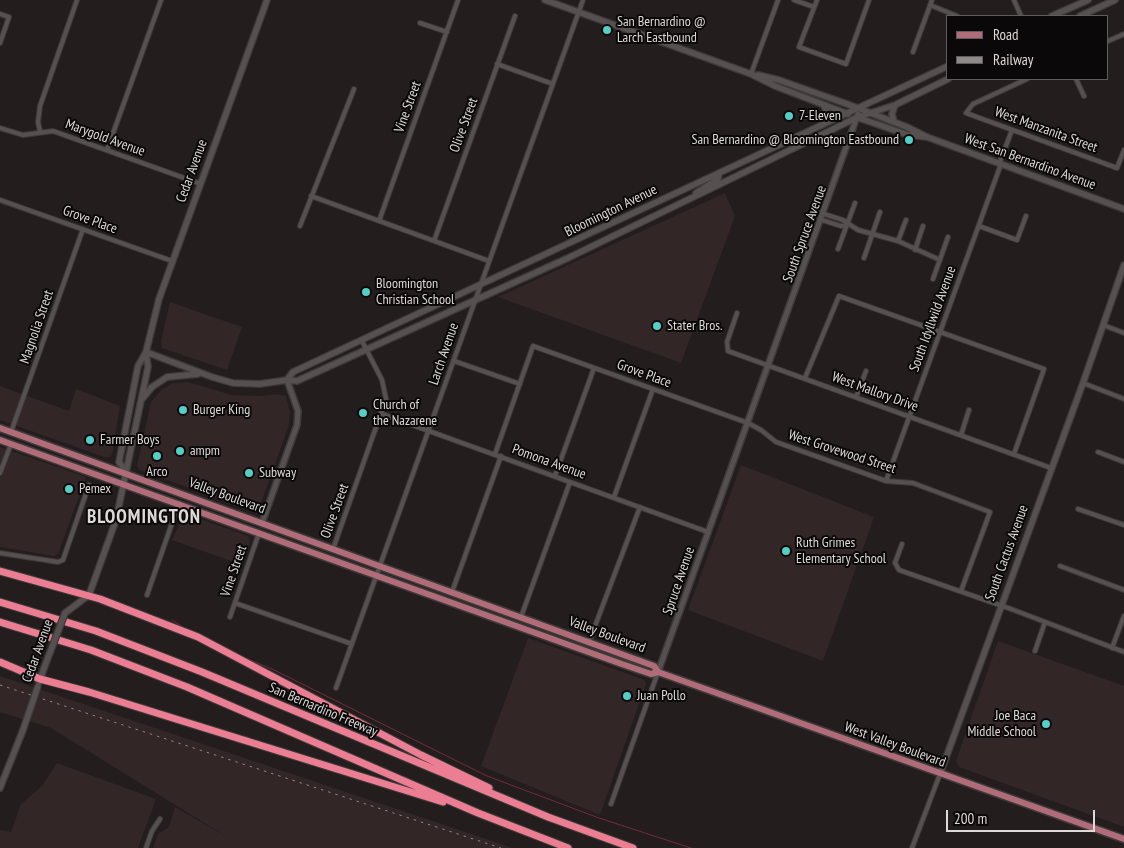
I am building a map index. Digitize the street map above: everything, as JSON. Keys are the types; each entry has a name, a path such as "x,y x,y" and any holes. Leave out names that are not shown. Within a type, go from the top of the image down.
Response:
{"highway":[{"path":"0,571 89,595 162,621 198,637 421,755 487,787 535,807 543,815"},
{"name":"San Bernardino Freeway","path":"0,602 96,631 202,672 543,815 633,848"},
{"path":"0,622 91,650 187,687 478,813 568,848"},
{"path":"0,662 39,683 89,692 478,813"}],"main road":[{"name":"Cedar Avenue","path":"127,473 120,462 138,366 146,352 159,299 172,261 267,0"},
{"name":"West San Bernardino Avenue","path":"545,0 751,74 775,86 858,118 908,135 926,137"},
{"path":"1054,15 1088,0"},
{"path":"1082,15 1115,0"},
{"name":"Bloomington Avenue","path":"286,380 293,372 946,67"},
{"name":"West San Bernardino Avenue","path":"751,74 779,80 871,113 926,137 1124,209"},
{"name":"Bloomington Avenue","path":"146,352 202,374 223,380 247,384 286,380 297,381 616,234 858,118 895,105 946,80"},
{"path":"824,105 827,112 824,124"},
{"path":"894,122 892,114 895,105"},
{"path":"692,197 702,187 718,179 719,173"},
{"path":"611,224 616,234"},
{"name":"South Cactus Avenue","path":"940,774 1083,383 1124,265"},
{"name":"Cedar Avenue","path":"0,788 65,613 89,595 116,520 148,367 146,352"},
{"path":"142,400 152,387 167,378 174,375 202,374"},
{"name":"Valley Boulevard","path":"0,428 654,666 658,672 651,674 0,440"},
{"name":"West Valley Boulevard","path":"658,672 1124,839"}],"street":[{"path":"40,131 38,122 40,106 78,0"},
{"path":"107,150 161,0"},
{"name":"Vine Street","path":"379,221 458,0"},
{"name":"Larch Avenue","path":"336,688 583,0"},
{"path":"751,74 778,0"},
{"path":"794,0 814,7"},
{"path":"817,0 799,47 846,64 869,0"},
{"path":"913,52 932,0"},
{"path":"1014,0 1021,15"},
{"path":"930,5 955,15"},
{"path":"0,14 9,17 0,43"},
{"name":"Olive Street","path":"434,241 515,16"},
{"path":"420,23 447,32"},
{"path":"1109,41 1124,34"},
{"path":"497,64 553,84"},
{"name":"West Manzanita Street","path":"1026,80 973,104 966,113 1117,168 1124,150"},
{"path":"1076,80 1084,96"},
{"path":"300,226 354,89"},
{"name":"South Spruce Avenue","path":"769,366 858,118 859,109"},
{"name":"Marygold Avenue","path":"0,128 23,135 40,131 62,134 201,184"},
{"name":"South Idyllwild Avenue","path":"886,481 941,333 1012,130"},
{"path":"311,196 489,261"},
{"name":"Grove Place","path":"0,200 172,261"},
{"path":"838,249 855,203"},
{"path":"864,258 880,212"},
{"path":"824,214 843,220 847,225"},
{"path":"979,226 1017,240 1026,216"},
{"path":"822,220 841,226 847,225 872,234 898,240 915,250 940,260"},
{"path":"898,240 906,220"},
{"path":"915,250 923,226"},
{"name":"Magnolia Street","path":"12,432 83,229"},
{"path":"933,279 948,237"},
{"path":"805,378 839,296 1044,369 1014,454"},
{"name":"West Mallory Drive","path":"737,313 727,342 728,350 1052,468"},
{"path":"1102,325 1124,333"},
{"name":"Olive Street","path":"333,549 386,399 384,387 362,341"},
{"name":"Grove Place","path":"520,384 533,346 748,423"},
{"path":"454,361 520,384 495,454"},
{"name":"Spruce Avenue","path":"611,804 769,366"},
{"path":"555,476 594,368"},
{"path":"856,397 866,371"},
{"path":"262,523 297,425 298,411 286,380"},
{"path":"1083,383 1124,399"},
{"path":"614,498 653,389"},
{"path":"961,435 969,410"},
{"name":"Pomona Avenue","path":"382,414 708,532"},
{"name":"West Grovewood Street","path":"748,423 761,430 776,442 886,481 913,483 990,512 961,591"},
{"path":"0,473 11,444"},
{"path":"1098,452 1124,462"},
{"path":"452,592 500,456"},
{"path":"521,617 570,482"},
{"path":"0,553 58,562 63,560 89,485"},
{"path":"147,595 179,504"},
{"path":"589,642 640,507"},
{"path":"1078,508 1124,525"},
{"name":"Vine Street","path":"230,617 259,533"},
{"path":"902,544 895,565 899,570 1124,652"},
{"path":"1060,566 1124,590"},
{"path":"235,603 352,644"},
{"path":"1112,648 1124,616"},
{"path":"1035,651 1045,622"},
{"name":"South Cactus Avenue","path":"912,848 940,774"},
{"path":"146,848 152,831 160,819"}],"shaded area":[{"path":"725,193 735,216 681,363 498,297"},
{"path":"170,302 242,327 227,370 162,348 161,341"},
{"path":"188,382 232,395 260,396 278,394 286,396 290,412 289,425 260,506 257,509 252,511 140,470 137,466 151,402 162,389 173,383"},
{"path":"0,386 69,411 76,389 120,406 112,455 107,458 0,420"},
{"path":"0,447 86,477 58,554 54,556 0,547"},
{"name":"Ruth Grimes Elementary School","path":"741,465 874,517 823,661 688,610"},
{"path":"184,513 248,536 250,542 242,565 172,540"},
{"path":"528,638 645,680 646,684 600,815 481,766"},
{"name":"Joe Baca Middle School","path":"998,641 1124,686 1124,827 959,767 956,761"},
{"path":"0,676 513,848 153,848 158,834 169,827 175,807 227,837 51,728 0,712"},
{"path":"57,763 156,799 138,848 0,848 0,830 11,832 21,804 42,786"}],"waterway":[{"path":"172,620 186,629"},
{"path":"243,657 272,669 487,776 599,818 691,848"}],"railway":[{"path":"0,685 501,848"}],"place":[{"name":"San Bernardino @ Larch Eastbound","path":"607,30"},
{"name":"7-Eleven","path":"789,116"},
{"name":"San Bernardino @ Bloomington Eastbound","path":"909,140"},
{"name":"Bloomington Christian School","path":"366,292"},
{"name":"Stater Bros.","path":"657,326"},
{"name":"Burger King","path":"183,410"},
{"name":"Church of the Nazarene","path":"363,413"},
{"name":"Farmer Boys","path":"90,440"},
{"name":"ampm","path":"180,451"},
{"name":"Arco","path":"157,456"},
{"name":"Subway","path":"249,473"},
{"name":"Pemex","path":"69,489"},
{"name":"Ruth Grimes Elementary School","path":"786,551"},
{"name":"Juan Pollo","path":"627,696"},
{"name":"Joe Baca Middle School","path":"1046,724"}],"district":[{"name":"BLOOMINGTON","path":"144,518"}]}
